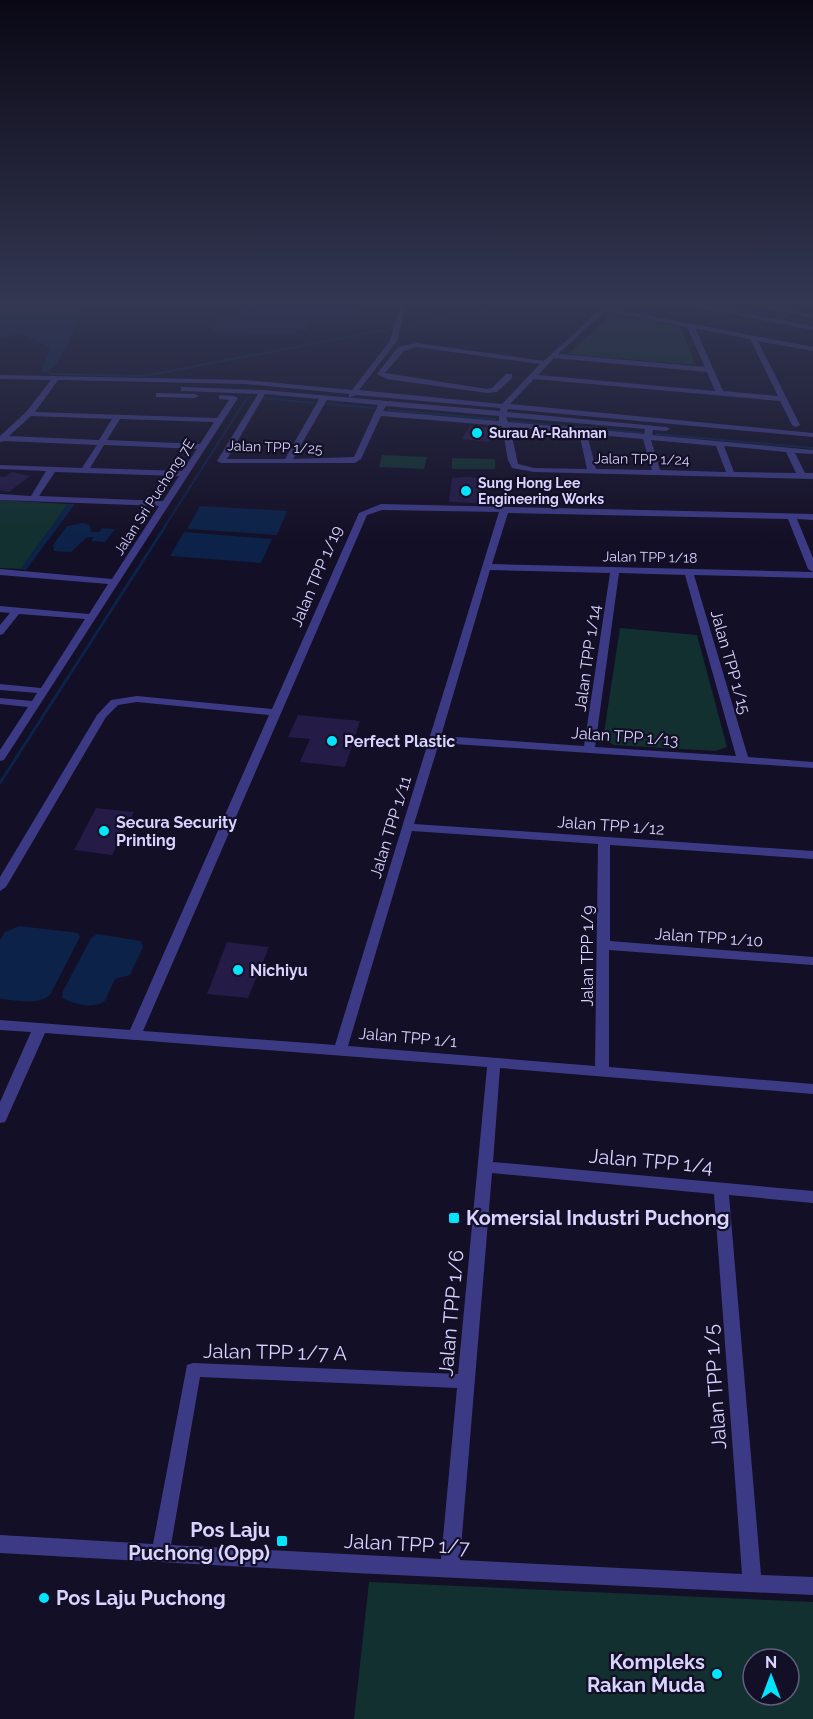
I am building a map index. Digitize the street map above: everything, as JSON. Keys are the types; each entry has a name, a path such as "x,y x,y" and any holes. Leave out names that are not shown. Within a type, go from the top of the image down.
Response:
{"street":[{"path":"0,384 50,381"},
{"path":"1,439 28,414 54,381"},
{"path":"58,381 263,392 383,404 506,406 813,427"},
{"path":"96,381 244,382 813,435"},
{"path":"348,400 362,381"},
{"path":"417,381 481,391 494,390 503,381"},
{"path":"505,424 506,406 527,381"},
{"path":"581,381 783,399"},
{"path":"714,381 720,393"},
{"path":"774,381 796,425"},
{"name":"Jalan TPP 1/25","path":"263,392 220,459 223,461 352,461 357,459 383,404"},
{"name":"Jalan Sri Puchong 7E","path":"0,758 234,398 159,395"},
{"path":"287,462 324,398"},
{"path":"506,406 719,443 813,452"},
{"path":"379,412 582,430 813,443"},
{"path":"28,414 220,420"},
{"path":"85,470 117,418"},
{"name":"Jalan TPP 1/24","path":"505,424 515,466 534,470 813,476"},
{"path":"582,430 592,471"},
{"path":"649,432 657,473"},
{"path":"1,439 203,447"},
{"path":"719,443 731,474"},
{"path":"789,449 802,476"},
{"path":"0,467 186,474"},
{"path":"34,498 52,469"},
{"path":"0,497 166,504"},
{"name":"Jalan TPP 1/19","path":"135,1034 363,513 381,507 813,517"},
{"name":"Jalan TPP 1/11","path":"340,1050 504,510"},
{"path":"791,516 813,569"},
{"name":"Jalan TPP 1/18","path":"486,567 813,575"},
{"name":"Jalan TPP 1/14","path":"589,750 615,570"},
{"path":"0,572 116,582"},
{"name":"Jalan TPP 1/15","path":"689,572 743,760"},
{"path":"0,609 92,617"},
{"path":"0,632 16,610"},
{"path":"0,687 44,691"},
{"path":"0,887 102,715 115,702 137,699 275,712"},
{"path":"0,701 36,704"},
{"name":"Jalan TPP 1/13","path":"434,739 813,765"},
{"name":"Jalan TPP 1/12","path":"407,827 813,855"},
{"name":"Jalan TPP 1/9","path":"602,1071 604,841"},
{"name":"Jalan TPP 1/10","path":"603,945 813,961"},
{"name":"Jalan TPP 1/1","path":"0,1025 494,1062 813,1089"},
{"path":"0,1118 40,1028"},
{"name":"Jalan TPP 1/6","path":"450,1568 494,1062"},
{"name":"Jalan TPP 1/4","path":"484,1167 813,1197"},
{"name":"Jalan TPP 1/5","path":"721,1189 752,1583"},
{"name":"Jalan TPP 1/7 A","path":"160,1552 193,1370 466,1381"},
{"name":"Jalan TPP 1/7","path":"0,1544 813,1586"}],"green space":[{"path":"382,455 427,457 424,469 379,467"},
{"path":"452,458 495,459 495,469 452,469"},
{"path":"0,500 68,504 21,569 0,568"},
{"path":"620,628 697,635 727,747 716,751 614,745 603,739"},
{"path":"369,1582 813,1602 813,1719 354,1719"}],"water":[{"path":"68,504 75,504 26,570 21,569"},
{"path":"200,506 287,511 277,535 187,529"},
{"path":"82,523 90,525 91,532 99,532 102,528 115,529 105,542 91,541 94,537 87,537 71,552 54,551 53,545 67,526"},
{"path":"184,532 272,539 261,563 170,556"},
{"path":"19,926 78,933 80,937 50,995 39,1000 26,1002 0,999 0,940 5,932"},
{"path":"97,934 141,941 143,947 130,975 115,979 105,1001 100,1004 83,1005 62,998 63,991 91,938"}],"building":[{"name":"Surau Ar-Rahman","path":"470,426 497,428 489,442 462,439"},
{"path":"12,472 30,476 9,492 0,490 0,476 5,477"},
{"name":"Sung Hong Lee Engineering Works","path":"452,478 483,478 479,503 449,502"},
{"name":"Perfect Plastic","path":"298,715 360,721 345,767 300,762 310,739 288,737"},
{"name":"Secura Security Printing","path":"96,808 134,812 112,855 74,850"},
{"name":"Nichiyu","path":"227,942 269,947 248,998 207,994"}],"waterway":[{"path":"165,526 245,401 250,397"},
{"path":"264,398 313,403"},
{"path":"327,404 374,408"},
{"path":"388,410 495,419"},
{"path":"511,421 641,433"},
{"path":"656,434 813,448"},
{"path":"0,783 166,525"}],"place":[{"name":"Surau Ar-Rahman","path":"477,433"},
{"name":"Sung Hong Lee Engineering Works","path":"466,491"},
{"name":"Perfect Plastic","path":"332,741"},
{"name":"Secura Security Printing","path":"104,831"},
{"name":"Nichiyu","path":"238,970"},
{"name":"Komersial Industri Puchong","path":"454,1218"},
{"name":"Pos Laju Puchong (Opp)","path":"282,1541"},
{"name":"Pos Laju Puchong","path":"44,1598"},
{"name":"Kompleks Rakan Muda","path":"717,1674"}]}
